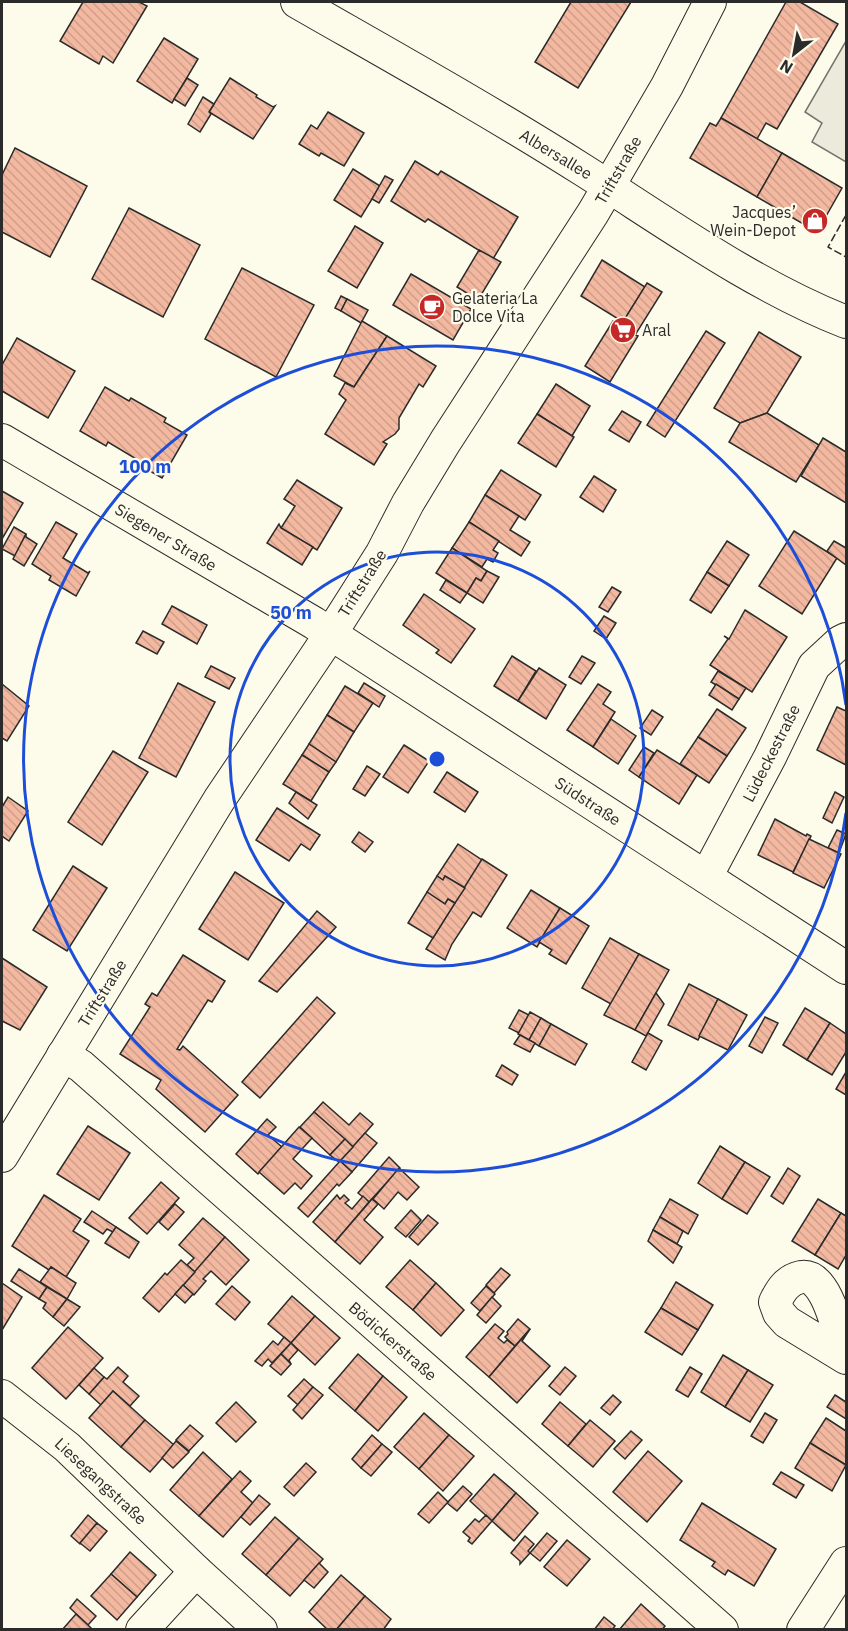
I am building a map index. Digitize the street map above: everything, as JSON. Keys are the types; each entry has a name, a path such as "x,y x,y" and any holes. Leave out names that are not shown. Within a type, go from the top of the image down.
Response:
{"street":[{"name":"Albersallee","path":"297,2 609,187 720,257 819,311 846,322"},
{"name":"Triftstraße","path":"2,1156 219,800 330,635 382,553 408,503 445,442 609,187 667,86 710,2"},
{"name":"Siegener Straße","path":"2,440 314,623 330,635"},
{"name":"Südstraße","path":"330,635 846,968"},
{"name":"Lüdeckestraße","path":"706,877 770,757 814,666 846,639"},
{"name":"Bödickerstraße","path":"63,1055 90,1074 722,1629"},
{"name":"Liesegangstraße","path":"2,1396 67,1447 196,1571 261,1629"},
{"path":"142,1629 196,1571"},
{"path":"803,1629 842,1578"}],"shaded area":[{"path":"846,41 846,162 812,142 822,123 805,112"}],"building":[{"path":"83,2 139,2 147,6 113,63 103,56 99,64 60,41"},
{"path":"571,2 631,2 578,88 535,62"},
{"path":"786,2 800,2 838,24 777,129 766,123 757,139 721,118"},
{"path":"164,38 198,59 172,103 137,81"},
{"path":"187,78 198,85 185,106 174,99"},
{"path":"230,78 257,95 256,97 275,106 253,139 209,112"},
{"path":"203,97 214,104 200,132 188,124"},
{"path":"328,112 364,133 344,166 321,153 319,156 299,144 311,125 317,129"},
{"path":"721,118 782,153 757,197 690,158 710,123 716,126"},
{"path":"15,148 87,186 50,257 2,232 2,175"},
{"path":"782,153 842,188 817,232 757,197"},
{"path":"415,161 438,175 441,171 518,217 493,259 428,219 425,222 391,201"},
{"path":"353,169 380,186 361,217 334,200"},
{"path":"385,176 393,180 379,203 372,199"},
{"path":"129,208 200,245 163,317 92,279"},
{"path":"355,226 383,243 357,288 328,271"},
{"path":"479,250 501,262 478,300 457,287"},
{"path":"602,260 645,287 623,322 581,296"},
{"path":"242,268 314,305 276,377 205,339"},
{"name":"Gelateria La Dolce Vita","path":"411,274 471,309 453,340 393,305"},
{"name":"Aral","path":"647,283 662,292 635,335 638,336 610,382 585,366 613,321 621,325"},
{"path":"341,296 347,299 341,311 335,308"},
{"path":"347,299 368,310 361,323 341,311"},
{"path":"362,321 387,336 354,387 334,376"},
{"path":"706,331 725,343 665,437 647,425"},
{"path":"759,332 801,357 767,413 740,423 714,408"},
{"path":"387,336 436,366 423,387 419,384 399,418 399,429 383,442 387,444 374,465 325,434 346,400 339,394 345,383 354,387"},
{"path":"17,338 75,371 48,418 2,391 2,365"},
{"path":"556,384 590,406 572,436 537,414"},
{"path":"105,387 129,401 131,398 166,418 164,422 187,435 162,478 136,463 138,460 108,442 106,446 80,431"},
{"path":"622,411 641,422 629,442 609,430"},
{"path":"767,413 819,445 796,482 729,442 740,423"},
{"path":"537,414 574,437 556,467 518,443"},
{"path":"823,438 846,452 846,503 801,476"},
{"path":"501,470 541,495 525,520 485,495"},
{"path":"594,476 616,490 603,512 580,497"},
{"path":"297,480 342,508 317,550 281,528 295,506 284,499"},
{"path":"2,491 23,503 2,539"},
{"path":"485,495 519,516 510,530 530,542 521,556 469,522"},
{"path":"56,522 77,534 63,558 88,573 90,571 76,596 49,580 51,576 32,564"},
{"path":"469,522 499,541 493,550 498,553 493,562 487,559 482,567 452,548"},
{"path":"279,524 281,528 313,547 302,565 267,543"},
{"path":"14,527 26,534 15,556 2,549"},
{"path":"794,531 837,558 802,614 759,586"},
{"path":"26,534 26,537 37,544 24,566 13,559"},
{"path":"727,541 749,555 729,586 707,572"},
{"path":"834,541 846,548 846,565 827,551"},
{"path":"452,548 487,571 481,581 476,578 467,593 436,573"},
{"path":"487,571 499,577 483,603 467,593 476,578 481,581"},
{"path":"707,572 729,586 711,613 690,600"},
{"path":"446,580 467,593 460,603 440,590"},
{"path":"612,587 621,592 608,612 599,607"},
{"path":"424,594 475,629 451,663 436,653 439,650 403,625"},
{"path":"172,606 207,625 197,644 162,624"},
{"path":"745,610 787,637 752,692 710,665 728,639 724,636 729,639"},
{"path":"604,616 616,623 606,639 594,631"},
{"path":"143,631 164,642 157,654 136,643"},
{"path":"512,656 536,671 518,701 494,686"},
{"path":"582,656 595,663 581,684 569,677"},
{"path":"211,666 235,678 229,689 205,677"},
{"path":"539,668 566,685 546,719 518,701"},
{"path":"718,671 746,688 739,699 711,682"},
{"path":"178,683 215,702 176,777 139,758"},
{"path":"364,683 385,696 379,707 358,693"},
{"path":"2,684 29,706 7,741 2,738"},
{"path":"598,684 611,692 603,704 615,712 593,747 567,730"},
{"path":"716,684 739,699 732,710 709,695"},
{"path":"345,686 373,703 354,732 327,715"},
{"path":"837,707 846,711 846,765 817,750"},
{"path":"717,709 746,728 727,756 698,737"},
{"path":"652,710 663,717 651,735 640,728"},
{"path":"327,715 354,732 336,762 309,744"},
{"path":"611,719 636,736 618,764 593,747"},
{"path":"698,737 727,756 709,783 680,764"},
{"path":"309,744 336,762 329,772 302,755"},
{"path":"404,745 429,761 408,793 383,777"},
{"path":"644,747 654,753 639,777 629,770"},
{"path":"657,750 697,775 679,804 639,777"},
{"path":"113,751 148,772 102,845 68,822"},
{"path":"302,755 329,772 311,801 283,784"},
{"path":"367,766 380,774 365,796 353,789"},
{"path":"447,772 478,792 465,812 434,792"},
{"path":"296,792 317,805 308,819 289,803"},
{"path":"835,792 844,797 832,823 823,818"},
{"path":"8,797 28,811 9,841 2,836 2,807"},
{"path":"277,808 320,835 310,850 301,844 289,861 256,840"},
{"path":"775,819 806,836 807,834 811,836 793,872 758,855"},
{"path":"837,830 846,834 839,853 828,848"},
{"path":"359,832 373,842 365,852 352,842"},
{"path":"809,839 841,854 824,888 793,873"},
{"path":"458,844 482,860 465,888 445,876 443,880 437,876"},
{"path":"482,859 507,875 481,917 473,912 452,944 445,960 426,949"},
{"path":"73,866 107,888 67,951 33,930"},
{"path":"235,872 284,903 248,960 199,929"},
{"path":"437,876 443,880 445,876 465,888 455,903 448,899 445,904 427,892"},
{"path":"531,890 560,908 537,947 507,928"},
{"path":"427,892 445,904 448,899 455,903 433,938 408,923"},
{"path":"560,908 589,926 566,964 549,954 552,950 539,942"},
{"path":"317,911 336,927 277,992 259,981"},
{"path":"610,938 639,954 611,1004 582,988"},
{"path":"639,954 669,970 635,1030 604,1015"},
{"path":"183,955 225,981 212,1002 208,1000 177,1049 180,1050 183,1046 238,1095 205,1132 156,1089 161,1080 120,1054 150,1007 145,1004 152,993 157,996"},
{"path":"2,958 47,987 20,1030 2,1021"},
{"path":"689,984 718,999 698,1040 668,1025"},
{"path":"656,993 664,1004 646,1036 635,1030"},
{"path":"317,997 335,1013 260,1098 242,1082"},
{"path":"718,999 747,1015 728,1050 699,1036"},
{"path":"805,1008 830,1023 807,1060 783,1045"},
{"path":"519,1010 529,1015 519,1033 509,1028"},
{"path":"530,1012 541,1018 529,1040 518,1034"},
{"path":"765,1017 778,1023 762,1053 749,1046"},
{"path":"541,1018 551,1024 539,1046 529,1040"},
{"path":"830,1023 846,1034 846,1052 832,1075 807,1060"},
{"path":"551,1024 587,1044 575,1065 539,1046"},
{"path":"648,1033 662,1041 646,1070 632,1062"},
{"path":"520,1035 535,1043 530,1052 514,1044"},
{"path":"502,1065 518,1075 512,1085 496,1076"},
{"path":"846,1072 846,1095 836,1089"},
{"path":"323,1102 349,1125 360,1113 373,1124 353,1147 314,1112"},
{"path":"314,1112 345,1139 330,1155 300,1127"},
{"path":"267,1119 276,1127 268,1135 282,1147 258,1174 236,1154"},
{"path":"88,1126 130,1153 99,1200 57,1174"},
{"path":"299,1127 312,1138 293,1159 312,1176 301,1189 295,1183 284,1194 259,1172"},
{"path":"365,1133 377,1143 352,1172 340,1161"},
{"path":"345,1139 353,1147 339,1162 330,1155"},
{"path":"720,1146 745,1162 722,1199 698,1183"},
{"path":"389,1157 400,1168 369,1202 358,1193"},
{"path":"340,1161 352,1172 339,1186 337,1184 308,1217 298,1208"},
{"path":"745,1162 770,1177 747,1214 722,1199"},
{"path":"399,1168 419,1187 407,1200 398,1192 384,1209 373,1199"},
{"path":"788,1168 800,1176 783,1204 771,1196"},
{"path":"161,1182 179,1198 147,1234 129,1218"},
{"path":"44,1195 81,1219 73,1231 89,1241 66,1277 51,1267 49,1270 12,1246"},
{"path":"337,1195 340,1199 344,1195 349,1200 345,1203 352,1209 363,1196 369,1202 335,1242 313,1222"},
{"path":"372,1199 378,1204 364,1220 383,1237 360,1264 335,1242"},
{"path":"670,1199 698,1215 688,1234 660,1217"},
{"path":"818,1199 841,1213 815,1255 792,1241"},
{"path":"175,1204 184,1212 168,1230 159,1222"},
{"path":"411,1210 421,1220 406,1237 395,1228"},
{"path":"92,1211 116,1227 113,1232 107,1229 103,1234 84,1222"},
{"path":"841,1213 846,1216 846,1255 838,1269 815,1255"},
{"path":"428,1215 438,1223 418,1245 409,1237"},
{"path":"660,1217 683,1231 677,1244 653,1230"},
{"path":"203,1218 225,1237 195,1272 187,1265 194,1258 179,1245"},
{"path":"116,1227 139,1242 129,1258 105,1243"},
{"path":"653,1230 682,1247 673,1263 648,1241"},
{"path":"225,1237 249,1260 226,1285 211,1271 203,1279 206,1281 194,1295 183,1285"},
{"path":"181,1260 195,1272 159,1312 143,1298 165,1273 167,1275"},
{"path":"410,1260 436,1283 413,1310 386,1287"},
{"path":"51,1267 76,1283 67,1299 40,1282"},
{"path":"501,1268 510,1275 494,1293 486,1285"},
{"path":"19,1269 47,1287 39,1299 11,1281"},
{"path":"676,1282 713,1305 698,1330 661,1308"},
{"path":"2,1283 22,1297 2,1330"},
{"path":"436,1283 464,1310 441,1336 413,1310"},
{"path":"183,1285 193,1294 185,1303 175,1294"},
{"path":"232,1286 250,1302 235,1320 216,1304"},
{"path":"486,1286 495,1294 480,1311 471,1303"},
{"path":"47,1287 67,1299 53,1317 43,1308 46,1303 39,1299"},
{"path":"292,1296 315,1316 291,1343 268,1324"},
{"path":"492,1297 501,1306 486,1323 477,1315"},
{"path":"67,1299 80,1307 64,1326 53,1317"},
{"path":"661,1308 698,1330 682,1355 645,1332"},
{"path":"315,1316 340,1338 315,1365 291,1343"},
{"path":"518,1319 530,1329 515,1346 505,1337"},
{"path":"495,1324 504,1331 498,1338 504,1343 507,1340 515,1346 489,1377 466,1357"},
{"path":"68,1327 103,1358 66,1399 32,1368"},
{"path":"530,1329 522,1341 550,1366 517,1403 489,1377"},
{"path":"284,1337 291,1343 272,1363 268,1359 262,1366 255,1361 273,1341 278,1345"},
{"path":"291,1343 298,1350 289,1360 291,1364 281,1354"},
{"path":"281,1354 291,1364 281,1375 270,1366"},
{"path":"358,1354 383,1376 355,1411 329,1388"},
{"path":"723,1355 748,1370 725,1407 701,1392"},
{"path":"118,1367 128,1376 123,1382 139,1396 130,1406 113,1391 101,1405 89,1394 104,1377 107,1379"},
{"path":"565,1367 576,1376 560,1395 549,1386"},
{"path":"690,1367 702,1374 688,1397 676,1390"},
{"path":"94,1368 104,1377 89,1394 79,1385"},
{"path":"748,1370 773,1385 750,1422 725,1407"},
{"path":"383,1376 407,1397 378,1431 355,1411"},
{"path":"304,1379 313,1387 298,1405 288,1396"},
{"path":"313,1387 323,1395 302,1419 293,1410"},
{"path":"113,1391 145,1420 121,1447 89,1418"},
{"path":"613,1395 621,1402 610,1415 601,1408"},
{"path":"835,1395 846,1402 846,1419 827,1407"},
{"path":"236,1402 256,1422 236,1442 216,1423"},
{"path":"560,1402 586,1424 568,1446 542,1424"},
{"path":"424,1413 449,1435 419,1469 394,1447"},
{"path":"765,1413 777,1420 763,1443 751,1436"},
{"path":"826,1418 846,1431 846,1465 810,1443"},
{"path":"145,1420 174,1445 150,1472 121,1447"},
{"path":"590,1420 615,1441 593,1467 568,1446"},
{"path":"190,1425 203,1436 189,1451 176,1440"},
{"path":"631,1431 642,1440 625,1459 614,1449"},
{"path":"372,1435 382,1444 361,1468 352,1459"},
{"path":"449,1435 474,1456 443,1491 419,1469"},
{"path":"176,1441 189,1452 173,1468 162,1458"},
{"path":"810,1443 846,1465 832,1491 795,1468"},
{"path":"382,1444 392,1452 371,1476 361,1468"},
{"path":"648,1451 682,1481 647,1522 613,1492"},
{"path":"203,1452 232,1479 199,1516 170,1490"},
{"path":"306,1463 316,1472 294,1496 284,1487"},
{"path":"240,1471 251,1481 241,1492 253,1503 223,1537 199,1516"},
{"path":"781,1472 804,1485 796,1498 773,1484"},
{"path":"494,1474 516,1493 492,1521 470,1501"},
{"path":"463,1486 472,1494 457,1511 447,1503"},
{"path":"438,1492 448,1502 429,1523 418,1514"},
{"path":"516,1493 538,1513 514,1541 492,1521"},
{"path":"259,1495 270,1504 250,1525 241,1517"},
{"path":"702,1503 776,1549 754,1586 728,1570 725,1575 712,1566 715,1562 680,1540"},
{"path":"88,1515 97,1523 80,1544 71,1536"},
{"path":"486,1515 492,1521 472,1544 468,1541 470,1538 463,1532 475,1519 479,1522"},
{"path":"275,1517 299,1538 266,1575 242,1554"},
{"path":"97,1523 107,1531 90,1551 80,1543"},
{"path":"547,1533 557,1541 540,1561 530,1553"},
{"path":"525,1536 534,1544 528,1551 530,1553 520,1564 520,1561 511,1553"},
{"path":"299,1538 323,1559 290,1596 266,1575"},
{"path":"567,1540 590,1559 567,1586 544,1567"},
{"path":"130,1552 156,1575 137,1597 111,1574"},
{"path":"319,1563 328,1572 314,1588 304,1580"},
{"path":"111,1574 137,1597 117,1620 91,1596"},
{"path":"341,1575 365,1596 336,1630 328,1630 309,1612"},
{"path":"365,1596 391,1619 383,1630 336,1630"},
{"path":"77,1599 96,1616 88,1625 70,1608"},
{"path":"641,1604 665,1626 662,1630 619,1630"},
{"path":"76,1614 88,1625 93,1630 62,1630"},
{"path":"604,1617 615,1626 612,1630 594,1630"}],"fence":[{"path":"846,215 828,247 846,257"}],"place":[{"name":"Jacques’ Wein-Depot","path":"815,221"},
{"name":"Gelateria La Dolce Vita","path":"432,307"},
{"name":"Aral","path":"623,330"}]}
